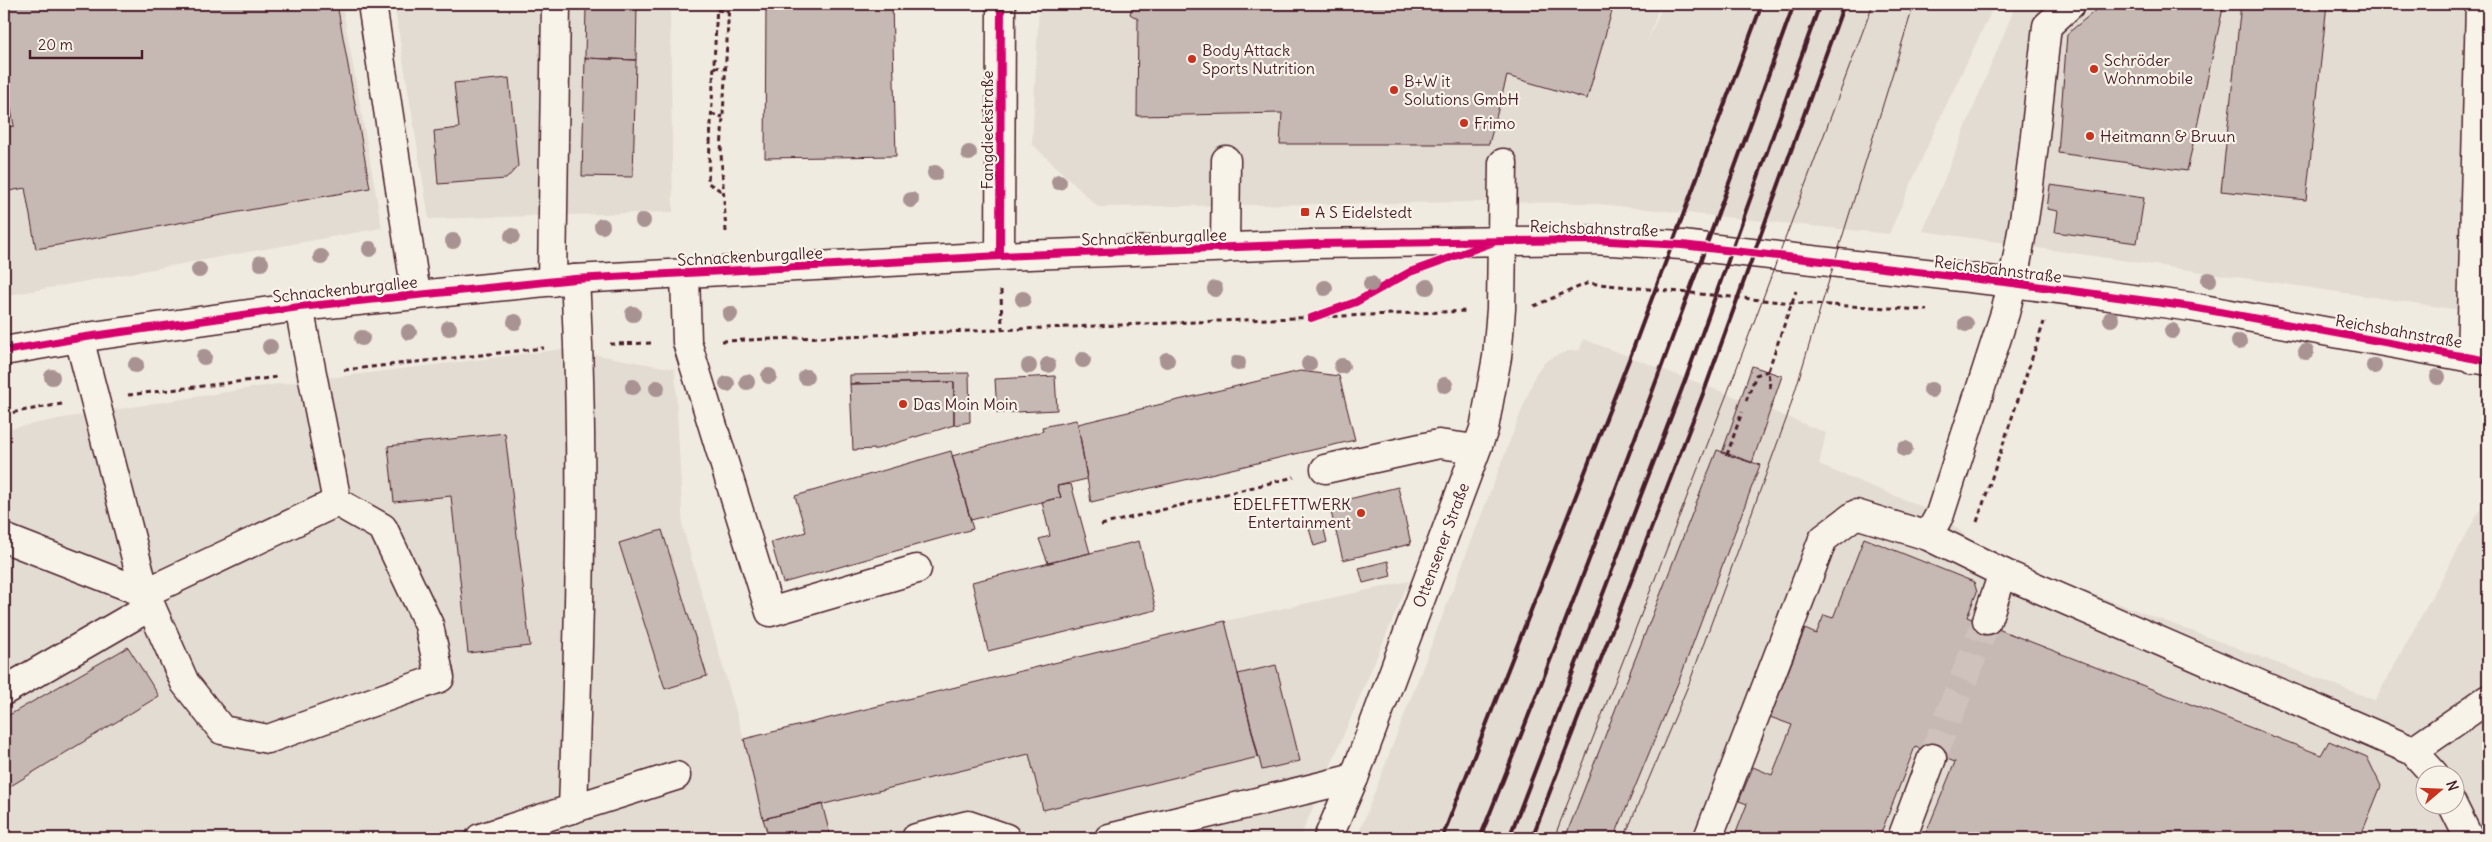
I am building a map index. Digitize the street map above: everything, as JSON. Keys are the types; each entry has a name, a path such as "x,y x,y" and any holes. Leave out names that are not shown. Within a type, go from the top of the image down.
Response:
{"street":[{"path":"372,4 416,294"},
{"path":"556,4 563,281 580,375 578,659 573,809"},
{"name":"Fangdieckstraße","path":"1000,256 1001,4"},
{"path":"1928,536 1940,514 2013,284 2024,227 2046,26 2071,4"},
{"name":"Reichsbahnstraße","path":"1501,240 1592,240 1682,245 2013,284 2192,307 2479,360 2480,4"},
{"path":"1225,248 1226,160"},
{"name":"Ottensener Straße","path":"1328,838 1354,778 1484,429 1497,357 1501,309 1503,163"},
{"name":"Schnackenburgallee","path":"4,351 79,338 299,307 563,281 1000,256 1501,240"},
{"path":"684,273 687,342 770,612 917,569"},
{"path":"79,338 148,600 185,683 222,730 268,739 440,678 429,625 383,528 337,502 299,307"},
{"path":"1325,470 1439,444 1476,449"},
{"path":"4,692 148,600 337,502"},
{"path":"1708,838 1823,539 1856,514 1928,536 2003,573 2413,751 2425,764"},
{"path":"4,538 148,600"},
{"path":"1987,620 2003,573"},
{"path":"2413,751 2488,699"},
{"path":"1902,838 1932,758"},
{"path":"480,838 676,776"},
{"path":"1109,838 1354,778"},
{"path":"2457,814 2469,838"},
{"path":"916,838 968,826 1006,838"}],"path":[{"path":"717,4 708,182 723,192"},
{"path":"726,232 721,153 729,4"},
{"path":"717,10 729,12"},
{"path":"714,67 726,69"},
{"path":"712,114 723,117"},
{"path":"1770,388 1768,371 1806,260"},
{"path":"1535,306 1588,283 1792,303 1931,310"},
{"path":"1001,285 1002,330"},
{"path":"1311,318 1347,306"},
{"path":"1311,318 1476,310"},
{"path":"1967,556 2045,323 2005,313"},
{"path":"1746,401 1756,375 1768,371"},
{"path":"1727,454 1742,412"},
{"path":"1101,524 1325,470"}],"shaded area":[{"path":"4,4 342,4 382,228 4,296"},
{"path":"394,4 670,4 673,212 429,219"},
{"path":"1039,4 1660,4 1648,41 1663,4 1995,4 1940,118 1889,234 1588,203 1481,202 1098,207 1032,144"},
{"path":"2016,4 2488,4 2488,314 1923,231"},
{"path":"1583,339 1741,399 1752,366 1782,376 1770,410 1826,433 1819,465 1940,514 1987,554 2375,700 2488,495 2488,838 1357,838 1536,373 1545,362 1568,351 1580,350"},
{"path":"564,349 675,369 683,529 744,739 1225,621 1409,581 1300,838 4,838 4,430 63,418 270,385"}],"building":[{"path":"4,4 337,4 370,188 36,249 25,188 4,192 4,128 14,126 4,71"},
{"path":"586,4 637,4 636,60 585,58"},
{"path":"766,4 892,4 896,156 765,158"},
{"path":"1133,4 1614,4 1587,99 1507,76 1489,144 1280,144 1282,113 1137,116 1138,19 1130,14"},
{"path":"2103,4 2224,4 2187,171 2058,153 2067,34"},
{"path":"2241,4 2327,4 2306,200 2221,191"},
{"path":"585,58 636,60 633,177 582,176"},
{"path":"509,78 518,166 506,179 438,184 434,131 459,128 454,83"},
{"path":"2050,185 2144,198 2137,243 2055,232 2058,211 2047,209"},
{"path":"1752,366 1782,376 1752,463 1722,453"},
{"path":"1300,371 1339,376 1355,440 1091,502 1078,424"},
{"path":"969,373 970,422 954,425 954,382 850,384 850,375"},
{"path":"1055,376 1057,410 997,413 995,379"},
{"name":"Das Moin Moin","path":"954,382 954,425 877,449 853,450 850,384"},
{"path":"1076,420 1087,479 1057,486 1061,497 971,520 952,456 1043,431 1042,427"},
{"path":"505,433 530,646 468,653 451,496 394,502 388,446"},
{"path":"1717,450 1760,465 1680,678 1614,838 1565,838"},
{"path":"951,451 973,529 783,583 771,542 806,532 795,496"},
{"path":"1071,484 1090,553 1048,563 1039,539 1050,536 1042,502 1061,497 1057,486"},
{"path":"1398,487 1411,544 1343,560 1329,504"},
{"path":"1322,521 1327,542 1314,546 1308,525"},
{"path":"662,530 707,676 665,689 619,543"},
{"path":"1864,538 1974,582 1977,592 1967,617 2321,755 2329,741 2367,757 2381,786 2360,838 1924,838 1955,762 1915,747 1879,838 1734,838 1747,804 1739,801 1753,767 1772,775 1792,725 1770,717 1805,629 1816,634 1824,615 1833,618"},
{"path":"1139,541 1156,610 988,651 972,582"},
{"path":"1388,561 1391,576 1363,583 1359,568"},
{"path":"1225,621 1258,757 1043,810 1029,754 763,819 744,739"},
{"path":"128,647 159,696 4,790 4,718"},
{"path":"1276,665 1300,761 1262,770 1238,674"},
{"path":"822,804 831,838 769,838 763,819"}],"tunnel":[{"path":"1932,758 1987,620"}],"tram line":[{"path":"1554,838 1727,394 1873,4"},
{"path":"1624,838 1690,681 1787,417 1914,4"}],"railway":[{"path":"1442,838 1630,357 1762,4"},
{"path":"1480,838 1562,631 1641,422 1794,4"},
{"path":"1509,838 1686,378 1820,4"},
{"path":"1532,838 1706,386 1844,4"}],"cycle path":[{"path":"1000,256 1001,4"},
{"path":"4,351 79,338 299,307 575,279 1000,256 1314,244 1592,240 1682,245 2013,283 2192,307 2488,361"},
{"path":"1311,318 1356,302 1410,272 1491,243"}],"place":[{"name":"Body Attack Sports Nutrition","path":"1192,59"},
{"name":"Schröder Wohnmobile","path":"2094,69"},
{"name":"B+W it Solutions GmbH","path":"1394,90"},
{"name":"Frimo","path":"1464,123"},
{"name":"Heitmann & Bruun","path":"2090,136"},
{"name":"A S Eidelstedt","path":"1305,212"},
{"name":"Das Moin Moin","path":"903,404"},
{"name":"EDELFETTWERK Entertainment","path":"1361,513"}]}
